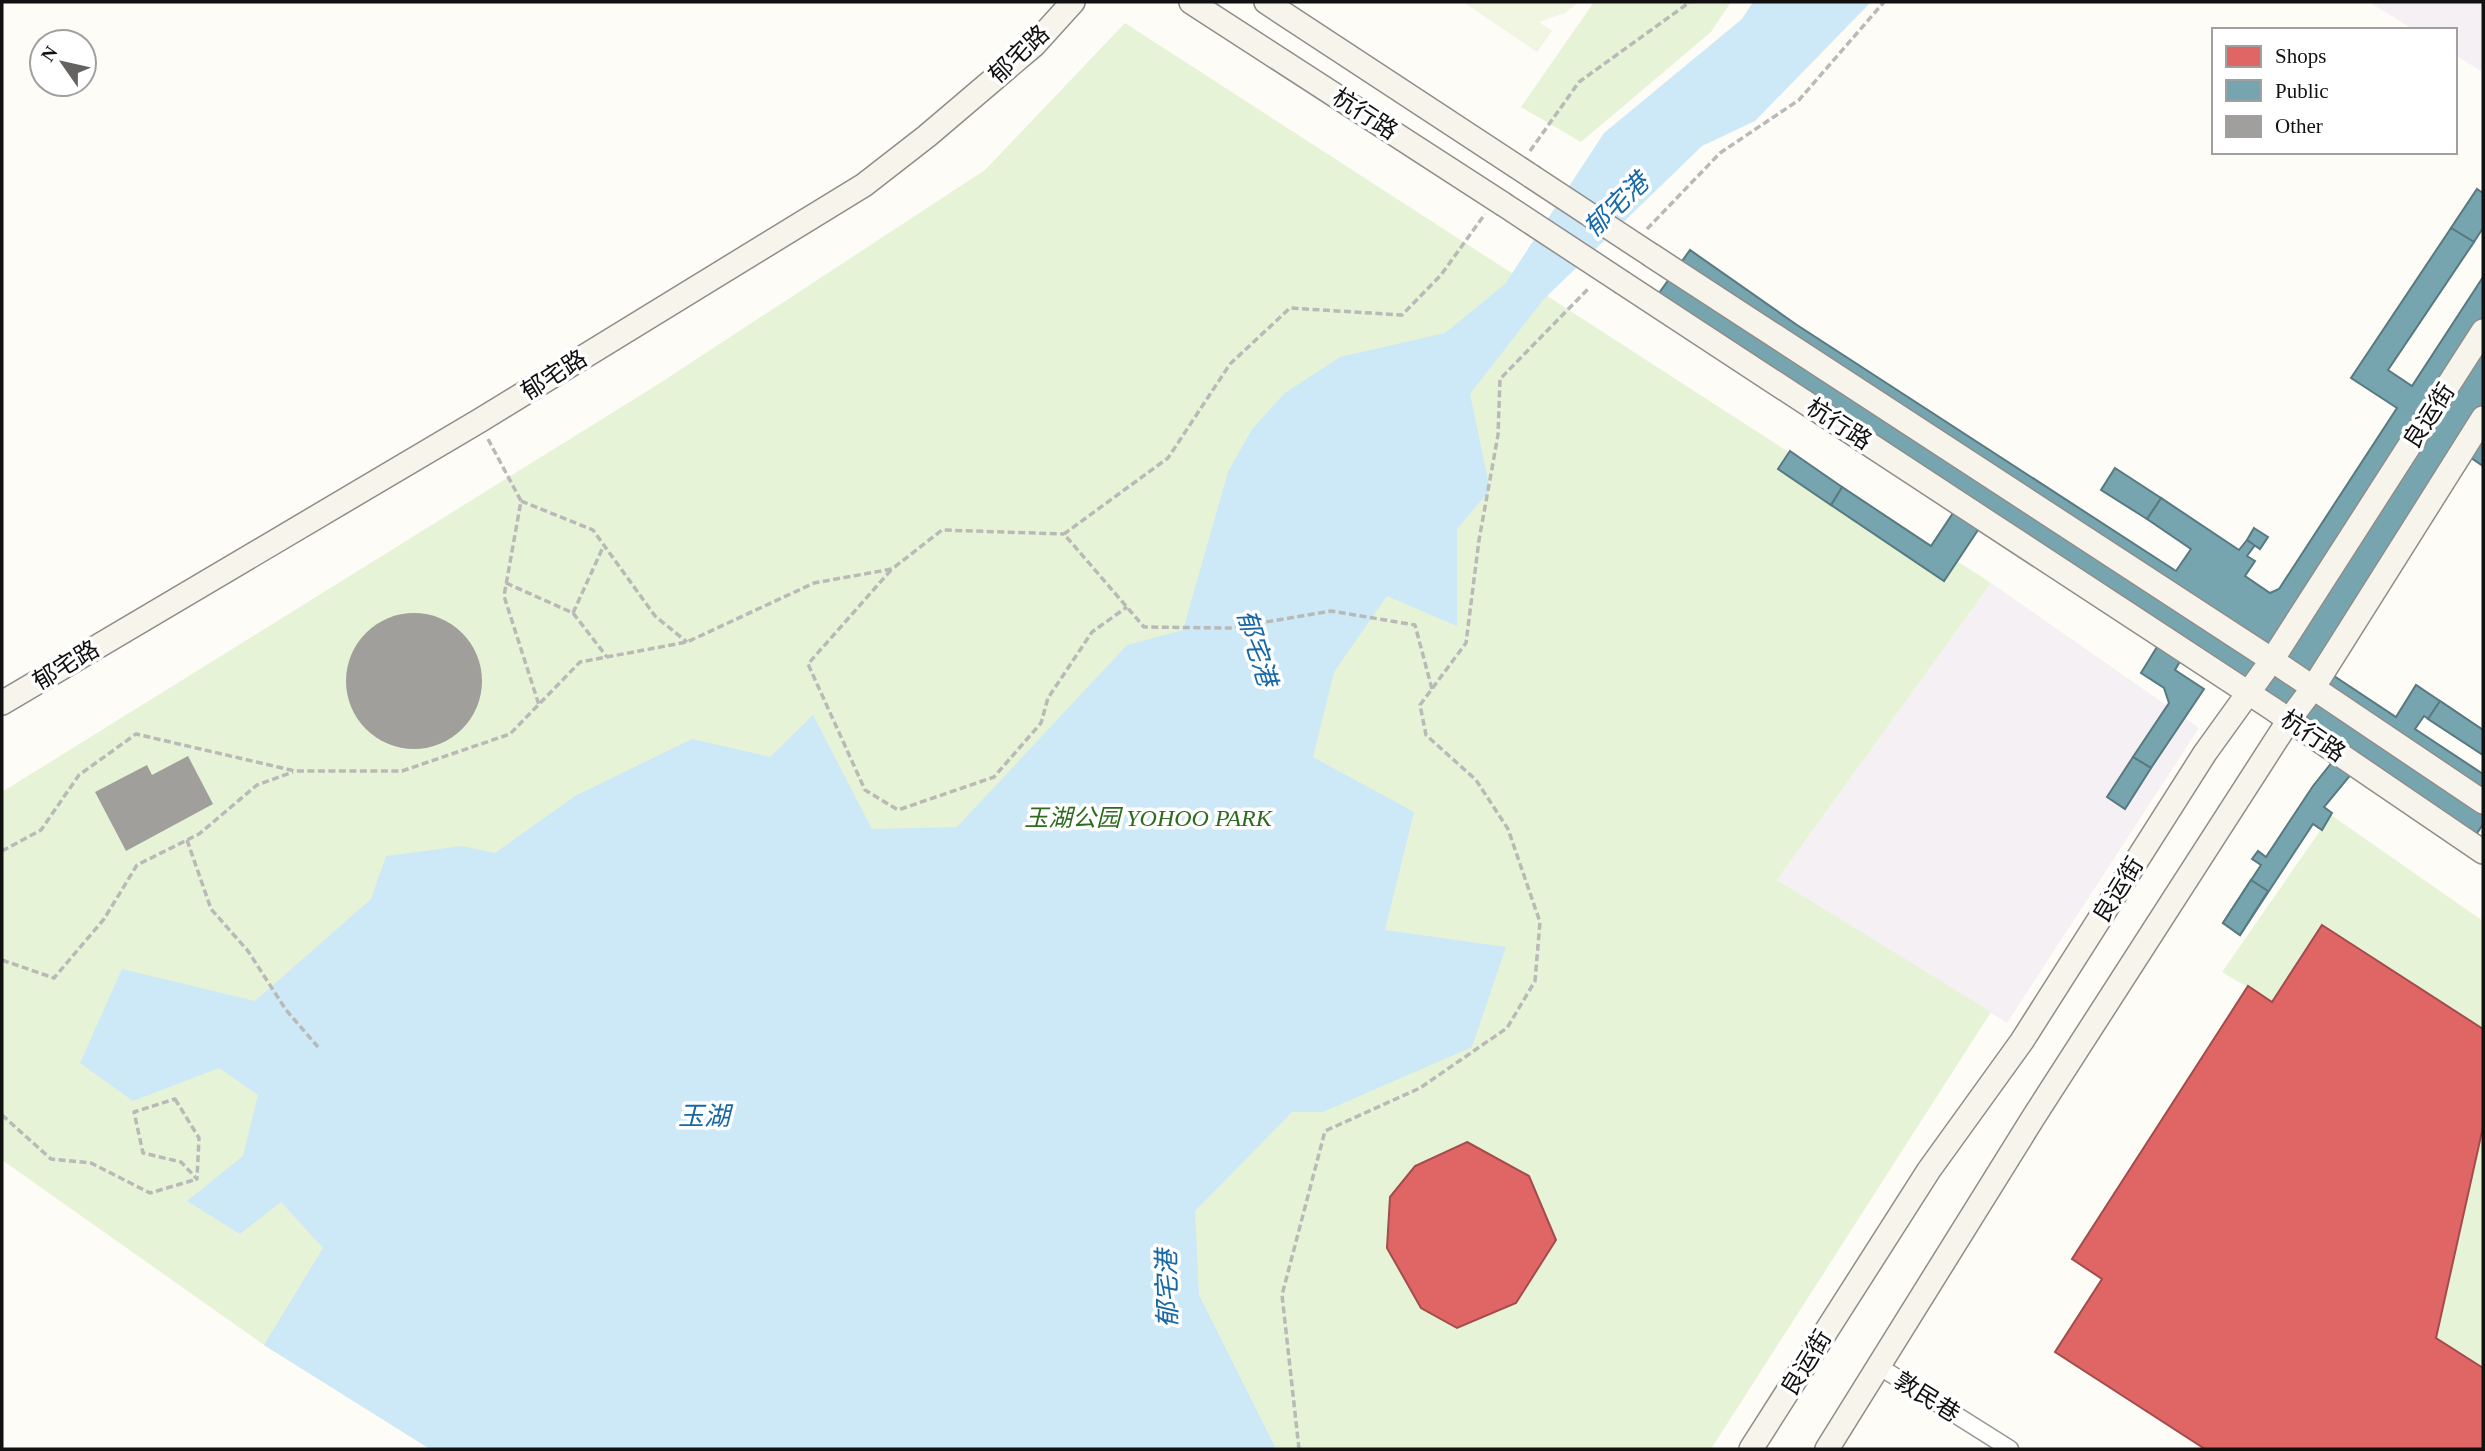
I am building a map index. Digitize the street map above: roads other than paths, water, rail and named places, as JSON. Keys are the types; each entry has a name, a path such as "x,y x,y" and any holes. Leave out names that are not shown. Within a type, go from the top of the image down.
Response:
{"main road":[{"name":"郁宅路","path":"2,703 479,421 864,186 1034,45 1073,2"},
{"name":"杭行路","path":"1191,2 1500,201 2250,694 2483,852"},
{"name":"杭行路","path":"1266,2 2272,660 2483,802"},
{"name":"良运街","path":"1751,1449 1928,1170 2022,1041 2205,753 2250,694 2483,331"},
{"name":"良运街","path":"1827,1449 2033,1118 2289,720 2313,688 2483,418"}],"street":[{"name":"敦民巷","path":"1880,1367 2010,1449"}],"water":[{"name":"玉湖","path":"1753,2 1871,2 1755,121 1702,146 1543,300 1470,394 1490,490 1457,529 1457,626 1387,596 1334,672 1313,757 1414,812 1385,930 1506,947 1472,1047 1323,1112 1292,1112 1195,1211 1199,1295 1276,1449 430,1449 264,1345 323,1248 281,1202 240,1234 187,1201 243,1156 258,1095 219,1068 133,1101 80,1063 122,969 255,1001 371,899 386,856 462,846 495,853 575,796 692,739 770,757 813,715 872,829 957,827 1127,645 1183,630 1228,472 1252,429 1285,393 1340,357 1445,333 1505,284 1604,133 1742,19"}],"water label":[{"name":"郁宅港","path":"1616,205"},
{"name":"郁宅港","path":"1257,648"},
{"name":"郁宅港","path":"1167,1289"}],"park label":[{"name":"玉湖公园 YOHOO PARK","path":"1148,818"}]}
